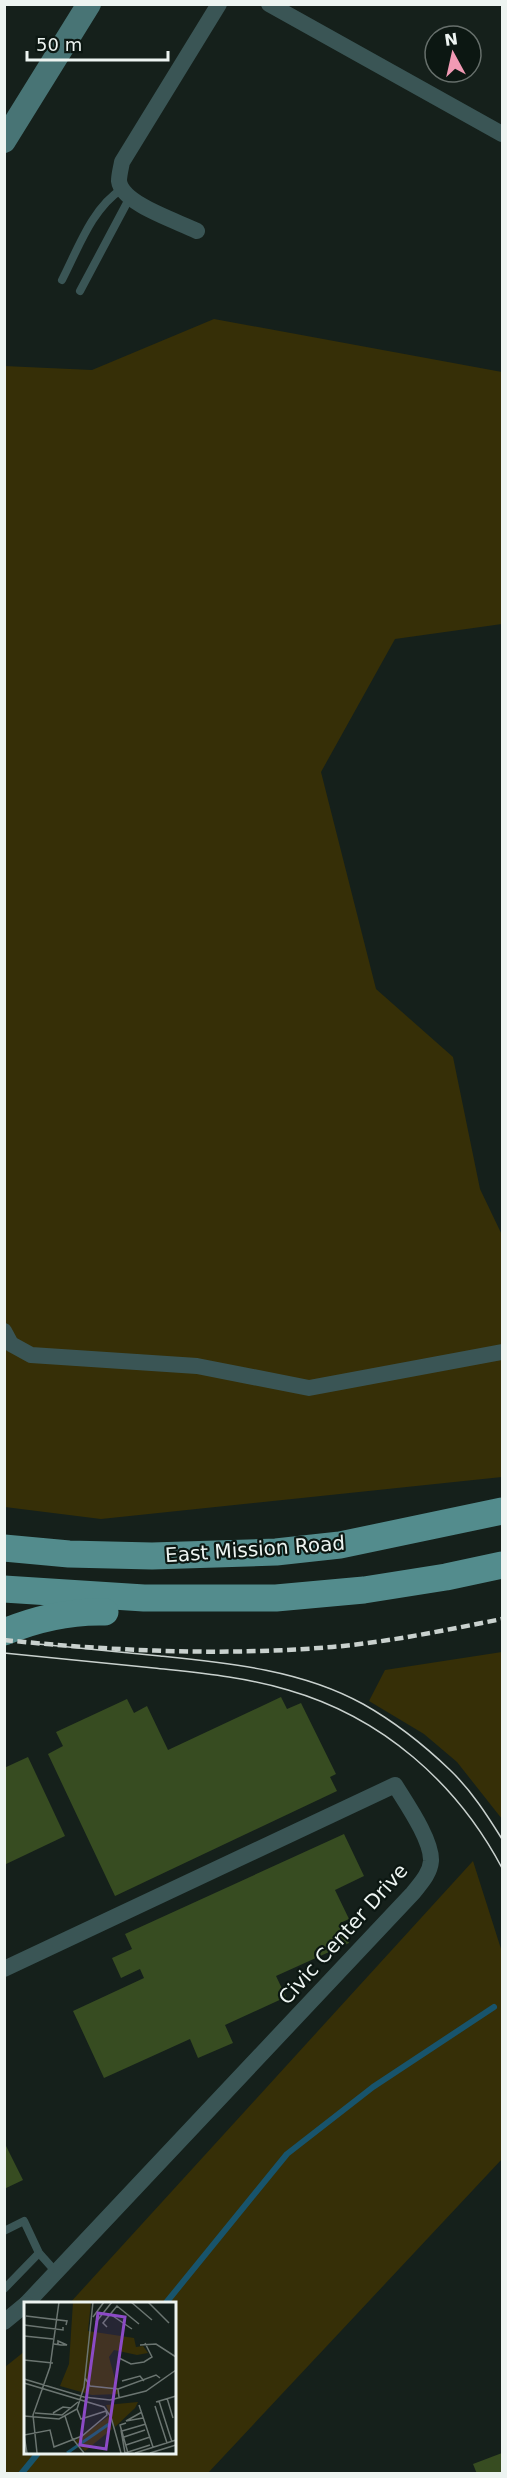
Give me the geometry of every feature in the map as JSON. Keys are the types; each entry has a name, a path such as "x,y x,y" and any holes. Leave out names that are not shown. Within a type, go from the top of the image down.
{"main road":[{"name":"East Mission Road","path":"4,1548 69,1554 152,1556 276,1552 340,1545 502,1511"},
{"path":"4,1632 54,1615 87,1611 142,1613 364,1590 446,1577 502,1565"},
{"path":"4,1589 144,1598 276,1598"}],"street":[{"path":"4,141 89,4"},
{"path":"197,231 126,194 119,180 122,162 219,4"},
{"path":"268,4 502,134"},
{"path":"4,1331 11,1344 31,1355 197,1366 309,1388 502,1352"},
{"name":"Civic Center Drive","path":"4,1969 395,1785 428,1846 431,1861 426,1877 413,1893 28,2302"},
{"name":"Civic Center Drive","path":"4,2322 24,2306"}],"lane":[{"path":"62,280 100,208 112,196 126,194"},
{"path":"80,291 126,194"},
{"path":"4,2231 24,2221 39,2253 56,2272"},
{"path":"4,2289 39,2253"}],"shaded area":[{"path":"214,319 502,372 502,624 395,639 321,772 376,989 453,1057 480,1189 502,1235 502,1477 101,1519 5,1507 4,366 92,370"},
{"path":"502,1652 502,1819 457,1762 424,1734 369,1701 385,1670"},
{"path":"473,1861 502,1952 502,2159 208,2473 5,2473 5,2367 24,2352 24,2454 176,2454 176,2302 71,2302"}],"building":[{"path":"281,1697 287,1709 301,1703 336,1774 330,1777 337,1791 115,1896 48,1754 63,1746 56,1732 127,1699 134,1713 147,1706 168,1750"},
{"path":"28,1757 65,1836 4,1865 4,1768"},
{"path":"344,1834 364,1876 335,1890 349,1919 340,1923 349,1943 276,1976 286,1997 225,2025 233,2043 198,2058 190,2039 104,2078 73,2011 144,1978 140,1969 121,1978 112,1958 132,1949 125,1934"},
{"path":"4,2142 23,2180 4,2189"},
{"path":"502,2453 502,2474 477,2474 473,2464"}],"waterway":[{"path":"167,2302 287,2154 373,2087 494,2007"},
{"path":"21,2474 37,2454"}],"tram line":[{"path":"38,1644 238,1665 290,1676 340,1692 386,1718 409,1734 440,1761 472,1794 502,1839"},
{"path":"4,1653 222,1676 288,1690 322,1702 355,1717 413,1757 463,1808 484,1837 502,1868"}],"railway":[{"path":"4,1640 168,1651 291,1650 375,1642 502,1619"}]}
